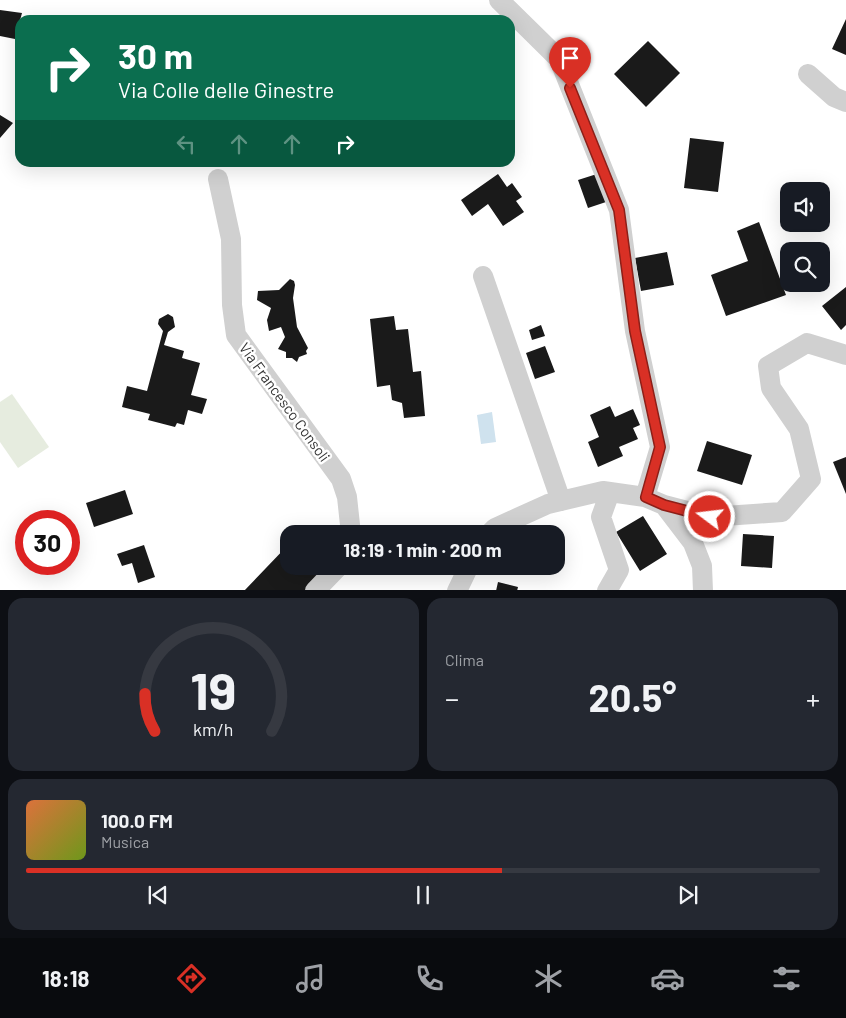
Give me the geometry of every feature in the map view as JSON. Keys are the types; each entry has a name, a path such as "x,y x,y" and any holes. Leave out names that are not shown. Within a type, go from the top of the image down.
{"street":[{"path":"499,0 514,15"},
{"path":"515,16 559,59 619,210 635,331 660,447 646,497"},
{"path":"808,74 834,97 846,102"},
{"name":"Via Francesco Consoli","path":"218,179 231,239 232,305 236,335 341,479 347,497 351,525"},
{"path":"483,276 561,501"},
{"path":"502,525 548,504 603,491 646,497 664,505 710,517 782,512 811,479 799,430 771,388 768,366 807,343 846,355"},
{"path":"608,590 619,570 601,516 610,492"},
{"path":"664,505 693,543 702,566 703,590"},
{"path":"315,590 330,575"},
{"path":"457,590 464,575"}],"shaded area":[{"path":"12,394 49,447 18,468 0,442 0,402"}],"water":[{"path":"492,412 496,442 481,444 477,415"}],"building":[{"path":"0,10 22,13 21,15 15,15 15,39 0,36"},
{"path":"846,19 846,55 832,49"},
{"path":"648,41 680,73 646,107 614,74"},
{"path":"0,115 13,123 0,138"},
{"path":"690,138 724,142 718,192 684,188"},
{"path":"600,173 609,201 588,208 578,180"},
{"path":"498,174 507,187 512,183 522,197 516,201 524,212 503,226 488,204 472,216 461,200"},
{"path":"759,222 780,279 780,292 785,292 786,295 726,316 711,275 748,261 737,231"},
{"path":"667,252 674,285 641,291 635,258"},
{"path":"290,279 294,281 295,285 293,298 297,327 308,348 307,354 299,357 297,362 292,358 286,358 286,352 278,349 285,337 281,327 269,331 267,320 271,308 257,300 258,291 279,290"},
{"path":"846,287 846,325 841,330 822,306"},
{"path":"168,314 173,317 175,327 168,332 164,345 184,351 182,358 200,363 191,395 207,399 202,414 188,410 184,425 177,423 175,427 148,420 150,414 122,407 127,386 147,391 163,331 158,324 159,319"},
{"path":"394,316 396,330 408,329 413,372 421,371 425,416 404,418 402,403 392,400 390,385 377,387 370,319"},
{"path":"541,325 545,336 532,340 529,330"},
{"path":"545,346 555,372 535,379 526,353"},
{"path":"610,406 615,417 633,409 640,425 633,428 638,439 619,447 623,456 598,467 588,442 599,437 590,415"},
{"path":"707,441 752,455 742,485 697,471"},
{"path":"846,457 846,494 833,462"},
{"path":"125,490 133,514 94,527 86,503"},
{"path":"643,516 667,554 640,571 616,532"},
{"path":"743,534 774,536 772,568 741,566"},
{"path":"144,545 155,577 138,583 132,563 122,566 117,554"},
{"path":"280,553 280,575 320,575 323,578 312,590 245,590"},
{"path":"498,582 518,587 517,590 496,590"}],"route":[{"path":"570,88 619,210 635,331 660,447 646,497 664,505 710,517"}]}
